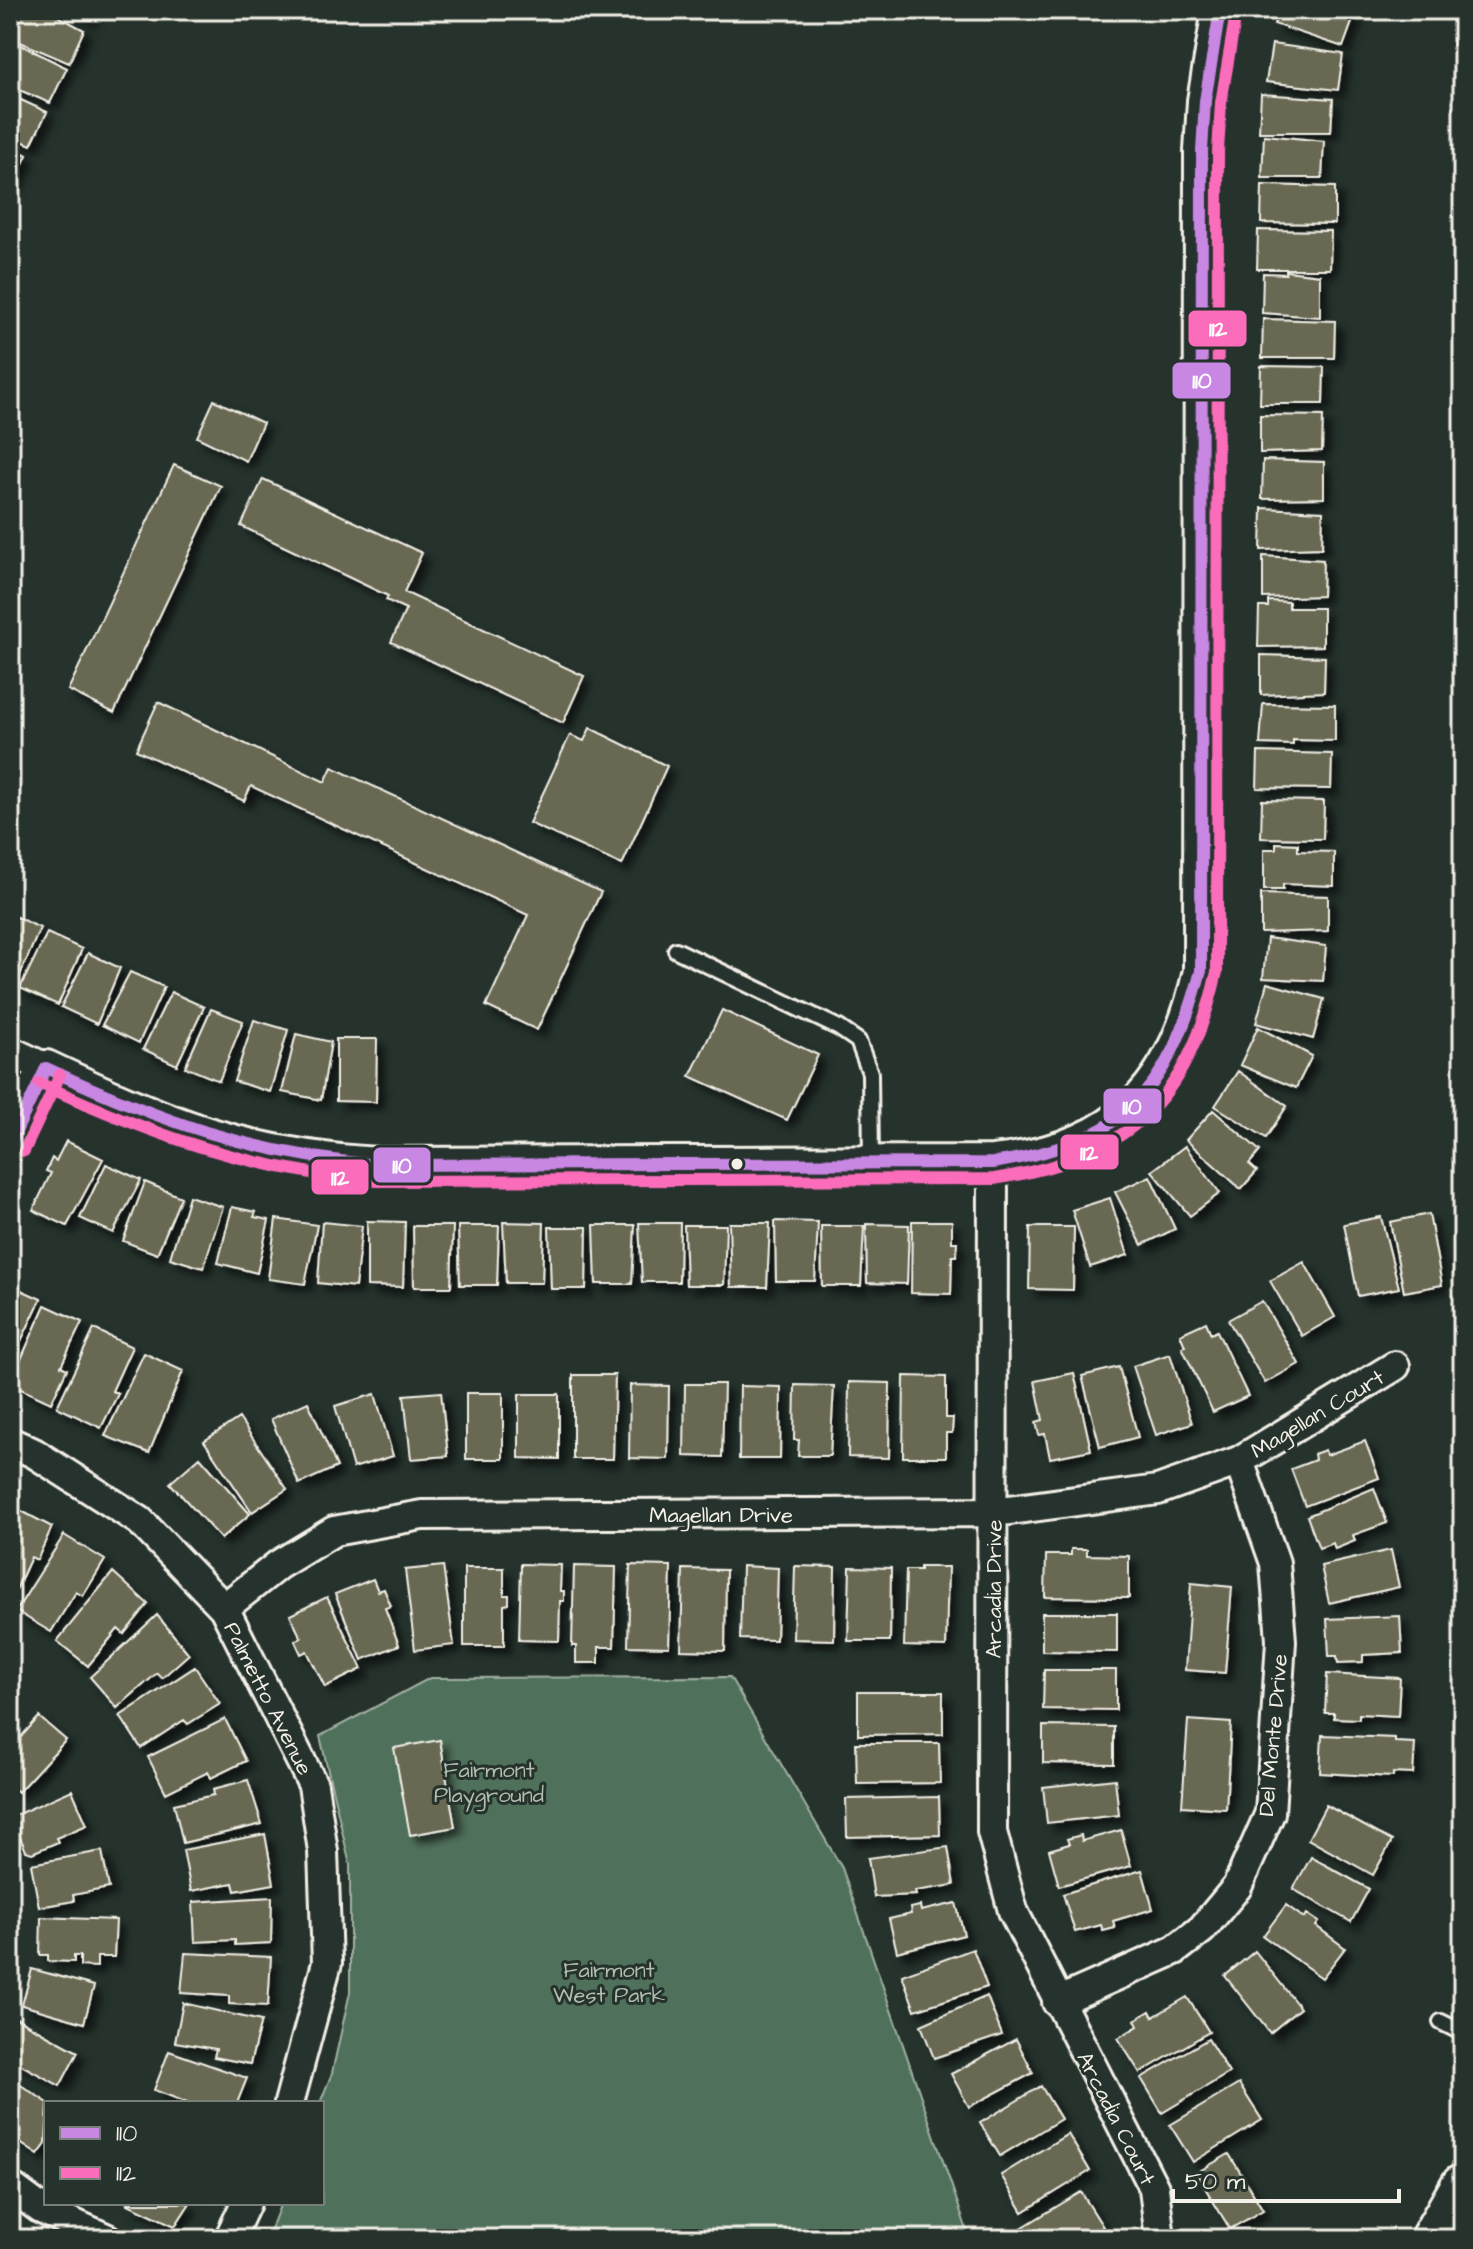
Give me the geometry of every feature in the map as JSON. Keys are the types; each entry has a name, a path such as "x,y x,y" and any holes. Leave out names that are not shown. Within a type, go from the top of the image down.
{"highway":[{"path":"1433,2239 1463,2187"}],"street":[{"path":"10,1051 210,1139 319,1161 377,1165 993,1163 1031,1159 1070,1146 1104,1129 1136,1106 1162,1075 1182,1041 1201,971 1202,151 1207,89 1220,10"},
{"path":"10,1144 46,1068"},
{"name":"Arcadia Drive","path":"993,1163 992,1832 1013,1911 1057,2002"},
{"name":"Magellan Court","path":"1239,1461 1395,1366"},
{"name":"Palmetto Avenue","path":"10,1442 34,1453 140,1521 224,1608 313,1785 323,1851 327,1963 290,2101"},
{"name":"Magellan Drive","path":"224,1608 278,1565 334,1531 422,1515 994,1512 1158,1490 1239,1461"},
{"name":"Del Monte Drive","path":"1057,2002 1175,1950 1202,1929 1237,1887 1270,1813 1281,1641 1275,1563 1239,1461"},
{"name":"Arcadia Court","path":"1057,2002 1154,2188 1160,2239"},
{"path":"10,2186 41,2209 108,2239"},
{"path":"229,2239 245,2205"}],"lane":[{"path":"676,950 839,1028 858,1041 870,1073 871,1163"},
{"path":"1441,2022 1463,2033"}],"green space":[{"name":"Fairmont West Park","path":"730,1677 842,1868 970,2239 267,2239 280,2205 324,2205 324,2101 321,2101 332,2073 350,1992 350,1865 320,1736 430,1678"}],"building":[{"path":"24,10 47,10 84,30 69,63 11,38"},
{"path":"69,10 94,10 89,19"},
{"path":"1280,10 1345,10 1355,14 1343,47 1274,24"},
{"path":"13,41 67,68 50,103 10,86"},
{"path":"1272,44 1343,54 1338,90 1266,82"},
{"path":"1261,94 1333,99 1331,132 1259,132"},
{"path":"10,95 47,112 31,145 10,136"},
{"path":"1264,135 1324,141 1322,178 1262,178"},
{"path":"10,146 27,155 13,185 10,184"},
{"path":"1262,185 1335,187 1335,224 1261,223"},
{"path":"1258,230 1331,231 1330,269 1257,269"},
{"path":"1286,271 1320,275 1320,317 1262,313 1263,273 1286,274"},
{"path":"1263,319 1335,321 1334,358 1262,358"},
{"path":"1261,366 1324,367 1323,404 1260,404"},
{"path":"214,400 263,423 246,461 197,437"},
{"path":"1260,415 1323,416 1322,451 1260,453"},
{"path":"1263,460 1324,462 1324,498 1262,499"},
{"path":"174,465 221,486 114,713 68,690"},
{"path":"263,479 422,553 404,592 584,676 563,723 391,642 406,609 386,600 388,596 241,526"},
{"path":"1262,508 1323,511 1322,548 1261,550"},
{"path":"1263,556 1323,560 1322,596 1263,598"},
{"path":"1268,601 1289,602 1289,608 1323,608 1323,646 1258,647 1259,607 1268,607"},
{"path":"1261,655 1325,657 1324,692 1261,695"},
{"path":"158,702 325,782 332,767 601,892 537,1030 486,1006 528,915 251,786 244,801 136,750"},
{"path":"1263,704 1335,705 1335,741 1293,740 1293,745 1260,744"},
{"path":"590,728 667,766 622,865 529,823 570,735 584,741"},
{"path":"1258,752 1332,754 1331,789 1257,788"},
{"path":"1262,800 1324,801 1323,839 1261,838"},
{"path":"1276,843 1298,844 1298,851 1334,852 1334,886 1283,884 1283,890 1264,890 1264,849 1276,849"},
{"path":"1261,894 1328,896 1328,931 1261,933"},
{"path":"10,914 40,928 16,985 10,982"},
{"path":"47,933 82,949 58,1005 20,988"},
{"path":"1267,938 1326,946 1323,981 1263,978"},
{"path":"88,953 120,968 97,1024 61,1007"},
{"path":"130,972 164,987 139,1043 102,1025"},
{"path":"1267,983 1324,999 1313,1039 1256,1023"},
{"path":"171,992 204,1007 177,1065 143,1049"},
{"path":"211,1009 243,1021 219,1081 185,1067"},
{"path":"722,1010 818,1055 787,1120 690,1076"},
{"path":"254,1020 288,1030 270,1092 234,1081"},
{"path":"1258,1027 1312,1056 1296,1088 1240,1065"},
{"path":"296,1034 331,1042 321,1100 282,1092"},
{"path":"336,1039 377,1039 376,1102 336,1101"},
{"path":"1238,1071 1287,1106 1266,1138 1215,1106"},
{"path":"1213,1110 1260,1151 1249,1164 1257,1171 1241,1189 1186,1140"},
{"path":"66,1141 103,1159 67,1226 33,1210 51,1173 46,1171 52,1158 56,1161"},
{"path":"1185,1146 1220,1193 1190,1216 1152,1171"},
{"path":"106,1164 141,1180 113,1233 80,1218"},
{"path":"1150,1176 1175,1229 1142,1245 1115,1192"},
{"path":"145,1182 181,1197 157,1254 123,1241"},
{"path":"189,1196 223,1207 203,1268 170,1258"},
{"path":"1110,1198 1128,1255 1090,1267 1072,1210"},
{"path":"232,1207 256,1212 254,1217 269,1220 257,1273 218,1263"},
{"path":"1429,1214 1442,1285 1404,1292 1390,1222"},
{"path":"1381,1217 1399,1288 1358,1296 1344,1224"},
{"path":"276,1219 317,1225 305,1284 268,1279"},
{"path":"367,1221 405,1222 403,1287 367,1286"},
{"path":"775,1221 818,1222 815,1281 776,1281"},
{"path":"912,1221 952,1221 952,1242 957,1242 956,1256 952,1256 951,1294 911,1293"},
{"path":"322,1222 362,1226 355,1287 318,1283"},
{"path":"503,1222 544,1223 542,1283 506,1283"},
{"path":"639,1223 680,1223 679,1282 642,1282"},
{"path":"729,1223 770,1223 767,1287 731,1287"},
{"path":"866,1224 909,1225 907,1284 867,1283"},
{"path":"594,1225 635,1225 632,1284 596,1284"},
{"path":"684,1225 726,1225 724,1285 686,1285"},
{"path":"413,1226 453,1226 451,1287 414,1287"},
{"path":"458,1226 499,1226 497,1285 460,1285"},
{"path":"821,1226 864,1226 861,1286 822,1286"},
{"path":"549,1227 587,1227 586,1289 551,1289"},
{"path":"1030,1227 1074,1227 1073,1290 1029,1289"},
{"path":"1304,1262 1335,1317 1302,1336 1270,1281"},
{"path":"10,1285 41,1299 10,1364"},
{"path":"1262,1301 1299,1364 1265,1383 1228,1320"},
{"path":"45,1305 82,1322 61,1366 67,1369 51,1403 10,1384"},
{"path":"1206,1322 1211,1334 1217,1331 1248,1396 1213,1412 1182,1347 1185,1346 1180,1334"},
{"path":"94,1329 132,1347 112,1391 118,1394 101,1428 57,1407"},
{"path":"144,1353 183,1371 149,1453 105,1436"},
{"path":"1170,1354 1192,1423 1156,1435 1133,1366"},
{"path":"1119,1367 1138,1437 1100,1447 1082,1376"},
{"path":"1074,1373 1091,1450 1050,1458 1045,1434 1039,1435 1036,1422 1043,1420 1035,1381"},
{"path":"573,1375 615,1375 613,1459 573,1459"},
{"path":"904,1376 946,1377 946,1418 953,1418 952,1433 946,1433 946,1457 903,1457"},
{"path":"849,1382 890,1383 889,1458 848,1457"},
{"path":"685,1384 724,1384 722,1457 684,1456"},
{"path":"630,1385 669,1386 668,1459 629,1458"},
{"path":"795,1385 834,1386 830,1456 798,1456 799,1440 794,1440"},
{"path":"740,1386 781,1387 780,1459 739,1459"},
{"path":"441,1392 448,1456 411,1459 404,1395"},
{"path":"466,1393 503,1393 503,1459 466,1459"},
{"path":"375,1394 393,1456 353,1468 335,1406"},
{"path":"519,1394 559,1394 559,1459 519,1458"},
{"path":"308,1402 337,1467 299,1484 271,1419"},
{"path":"239,1418 287,1489 252,1512 204,1441"},
{"path":"1365,1441 1379,1478 1305,1506 1291,1469 1315,1460 1314,1454 1325,1450 1327,1455"},
{"path":"200,1457 250,1514 221,1539 170,1483"},
{"path":"1374,1488 1387,1523 1353,1535 1355,1541 1335,1549 1333,1543 1319,1548 1307,1516"},
{"path":"10,1505 52,1527 37,1560 31,1557 11,1601"},
{"path":"64,1535 105,1560 83,1596 76,1592 51,1632 16,1611"},
{"path":"1071,1549 1087,1549 1087,1555 1129,1556 1129,1598 1045,1597 1046,1555 1071,1555"},
{"path":"1391,1550 1399,1587 1329,1603 1321,1566"},
{"path":"521,1564 561,1565 560,1591 564,1591 564,1601 560,1601 559,1641 519,1640"},
{"path":"630,1565 671,1566 669,1647 628,1646"},
{"path":"443,1566 454,1645 415,1650 405,1570"},
{"path":"574,1566 616,1567 614,1647 599,1647 599,1663 576,1663 576,1646 572,1646"},
{"path":"742,1566 778,1568 776,1640 740,1639"},
{"path":"795,1566 835,1567 834,1640 793,1639"},
{"path":"850,1567 891,1568 890,1641 848,1641"},
{"path":"920,1567 948,1567 946,1647 904,1646 906,1570 920,1570"},
{"path":"464,1568 504,1568 504,1595 509,1595 509,1604 504,1605 504,1646 464,1646"},
{"path":"683,1569 726,1570 725,1651 681,1650"},
{"path":"113,1572 148,1604 124,1634 118,1629 88,1666 57,1641"},
{"path":"373,1579 378,1591 384,1589 391,1606 385,1608 399,1645 362,1660 335,1594"},
{"path":"1191,1583 1232,1587 1225,1673 1185,1670"},
{"path":"327,1597 362,1669 325,1687 307,1651 301,1654 295,1641 301,1638 290,1615"},
{"path":"1042,1613 1117,1613 1117,1652 1042,1651"},
{"path":"157,1615 189,1654 162,1678 157,1673 117,1708 90,1677"},
{"path":"1400,1616 1402,1653 1363,1655 1363,1662 1338,1663 1337,1656 1329,1656 1327,1619"},
{"path":"195,1667 220,1704 188,1724 184,1720 141,1748 120,1716"},
{"path":"1044,1670 1116,1670 1116,1710 1043,1709"},
{"path":"1327,1674 1400,1678 1398,1716 1359,1714 1359,1719 1334,1718 1334,1713 1325,1713"},
{"path":"858,1692 943,1692 943,1734 858,1735"},
{"path":"39,1717 66,1740 18,1792 10,1785 10,1749"},
{"path":"225,1719 246,1761 211,1778 208,1772 166,1793 148,1757"},
{"path":"1188,1720 1231,1723 1226,1809 1182,1806"},
{"path":"1043,1726 1114,1727 1114,1764 1043,1763"},
{"path":"1322,1735 1395,1738 1395,1742 1415,1743 1413,1774 1393,1773 1393,1777 1320,1773"},
{"path":"440,1740 455,1827 410,1835 394,1748"},
{"path":"856,1743 939,1743 940,1783 857,1784"},
{"path":"1115,1779 1119,1815 1047,1823 1043,1787"},
{"path":"248,1780 262,1824 183,1843 174,1804 214,1795 213,1789"},
{"path":"72,1790 87,1825 56,1838 58,1842 32,1853 26,1851 11,1817"},
{"path":"939,1797 940,1835 847,1837 846,1799"},
{"path":"1326,1805 1392,1841 1373,1875 1308,1839"},
{"path":"1121,1830 1131,1866 1059,1886 1049,1850 1069,1844 1067,1839 1081,1835 1082,1841"},
{"path":"265,1834 274,1884 235,1891 233,1883 191,1891 183,1850"},
{"path":"948,1847 954,1885 915,1891 916,1895 874,1897 868,1858"},
{"path":"102,1851 109,1888 73,1895 74,1901 39,1907 31,1864"},
{"path":"1311,1857 1369,1889 1351,1922 1293,1889"},
{"path":"1142,1870 1153,1909 1113,1921 1115,1928 1103,1931 1101,1925 1075,1932 1063,1894"},
{"path":"272,1897 271,1943 235,1945 235,1940 195,1942 193,1902"},
{"path":"956,1903 964,1935 897,1952 889,1919 911,1914 910,1908 920,1906 921,1911"},
{"path":"1286,1905 1304,1918 1307,1914 1319,1922 1316,1926 1345,1948 1322,1978 1263,1936"},
{"path":"41,1917 116,1920 114,1957 97,1957 97,1967 80,1966 80,1956 74,1956 74,1962 48,1961 48,1955 40,1955"},
{"path":"973,1949 987,1987 915,2010 902,1975"},
{"path":"1255,1951 1300,2008 1270,2033 1225,1976"},
{"path":"185,1953 271,1957 268,2006 229,2004 229,1996 181,1993"},
{"path":"32,1969 94,1986 84,2023 22,2005"},
{"path":"987,1996 1002,2035 934,2058 921,2025"},
{"path":"1187,1997 1209,2032 1140,2073 1118,2038 1138,2026 1135,2020 1150,2011 1153,2017"},
{"path":"183,2003 261,2021 250,2064 214,2057 216,2049 175,2042"},
{"path":"16,2018 78,2052 60,2086 10,2059 10,2028"},
{"path":"1016,2039 1033,2073 969,2107 951,2074"},
{"path":"1208,2039 1229,2073 1162,2113 1141,2078"},
{"path":"169,2051 247,2078 238,2101 183,2101 154,2090"},
{"path":"10,2078 45,2101 44,2147 38,2155 10,2136"},
{"path":"1239,2084 1262,2120 1193,2162 1170,2125"},
{"path":"1041,2086 1061,2119 1000,2156 980,2123"},
{"path":"1068,2134 1090,2171 1023,2212 1001,2175"},
{"path":"1229,2154 1263,2210 1230,2229 1196,2173"},
{"path":"1081,2192 1103,2227 1083,2239 1017,2239 1013,2233"},
{"path":"130,2205 189,2205 175,2226"}],"transit line":[{"name":"110","path":"46,1068 128,1104 207,1132 288,1153 377,1165 993,1163 1038,1154 1075,1142 1107,1126 1133,1106 1154,1081 1172,1051 1188,1014 1201,971 1202,151 1205,101 1220,10"},
{"name":"112","path":"39,1083 122,1119 204,1148 287,1169 377,1181 994,1179 1080,1156 1115,1139 1144,1117 1168,1090 1188,1057 1204,1018 1217,972 1218,151 1221,103 1236,13"},
{"name":"110","path":"10,1144 46,1068"},
{"name":"112","path":"24,1151 60,1075"}],"park label":[{"name":"Fairmont Playground","path":"489,1782"}]}
